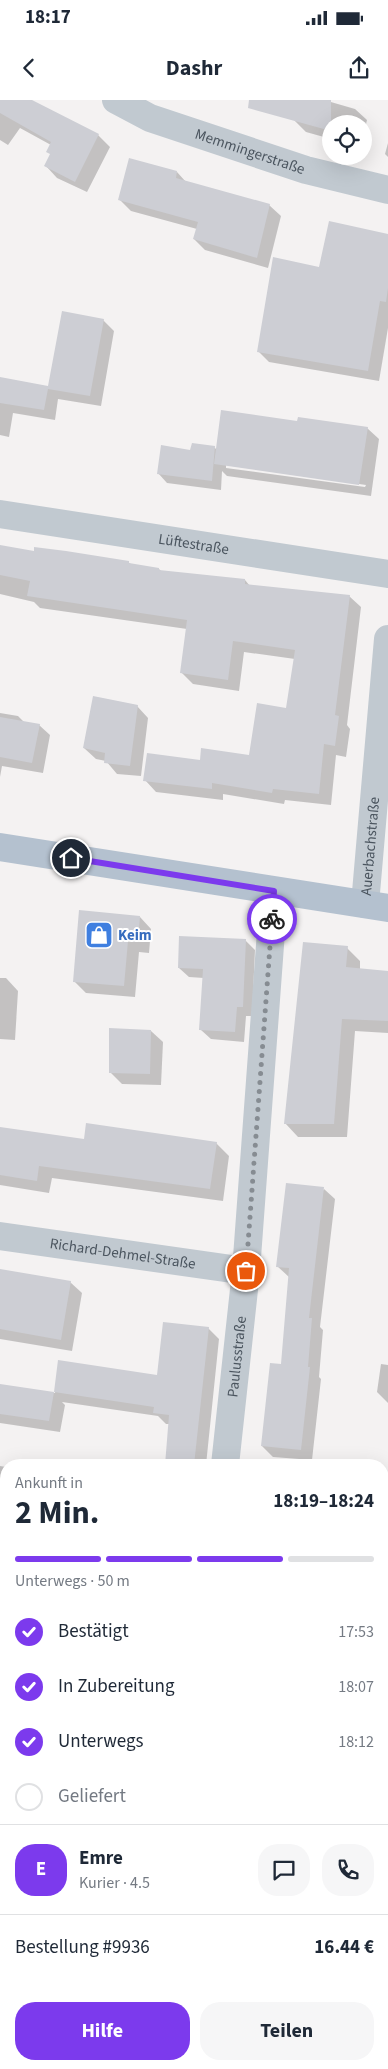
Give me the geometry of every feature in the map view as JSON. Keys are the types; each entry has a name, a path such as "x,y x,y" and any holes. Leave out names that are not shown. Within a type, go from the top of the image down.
{"main road":[{"path":"0,847 376,906"}],"street":[{"name":"Memmingerstraße","path":"116,100 150,118 306,170 388,190"},
{"name":"Lüftestraße","path":"0,514 388,574"},
{"name":"Auerbachstraße","path":"376,906 388,639"},
{"name":"Paulusstraße","path":"226,1459 246,1271 274,891"},
{"name":"Richard-Dehmel-Straße","path":"0,1236 246,1271"}],"building":[{"path":"0,100 32,100 99,134 75,182 44,166 50,154 46,152 51,142 0,113"},
{"path":"249,100 331,100 331,115 322,115 322,129 248,108"},
{"path":"129,158 177,171 176,178 270,204 257,258 193,239 198,222 118,200"},
{"path":"329,221 388,234 388,288 386,302 380,301 368,371 257,352 273,257 319,267"},
{"path":"62,311 104,319 90,396 48,389 44,410 0,403 0,377 48,386"},
{"path":"221,410 297,421 298,417 368,427 359,485 214,464"},
{"path":"192,443 215,446 212,481 157,474 161,445 190,450"},
{"path":"0,545 34,551 34,547 66,551 129,561 129,563 159,568 159,570 245,579 245,584 350,595 335,715 339,716 335,746 324,744 319,794 273,789 272,793 212,783 212,789 143,781 147,753 200,760 201,748 249,755 257,703 286,708 295,650 233,641 228,680 180,673 187,620 27,596 30,581 0,575"},
{"path":"93,696 138,705 130,766 104,763 105,753 83,748"},
{"path":"0,717 40,724 32,763 0,757"},
{"path":"79,910 140,916 138,942 128,941 124,986 73,982"},
{"path":"179,936 246,939 243,1007 237,1007 235,1032 199,1030 203,969 178,968"},
{"path":"303,942 348,946 346,967 388,971 388,1021 342,1019 334,1124 284,1124"},
{"path":"109,1028 151,1030 150,1074 109,1073"},
{"path":"86,1123 217,1142 210,1189 39,1166 37,1181 0,1175 0,1127 84,1139"},
{"path":"286,1183 324,1187 309,1318 312,1318 308,1367 310,1367 301,1450 261,1446 270,1363 281,1364 289,1268 276,1267"},
{"path":"0,1269 71,1281 61,1340 0,1329"},
{"path":"163,1322 209,1327 195,1459 165,1459 169,1415 153,1413 154,1407 54,1392 58,1360 157,1375"},
{"path":"0,1384 54,1392 49,1421 0,1414"}],"way so far":[{"path":"246,1271 272,919"}],"place":[{"name":"Keim","path":"99,935"}],"route":[{"path":"71,858 274,891 272,919"}]}
